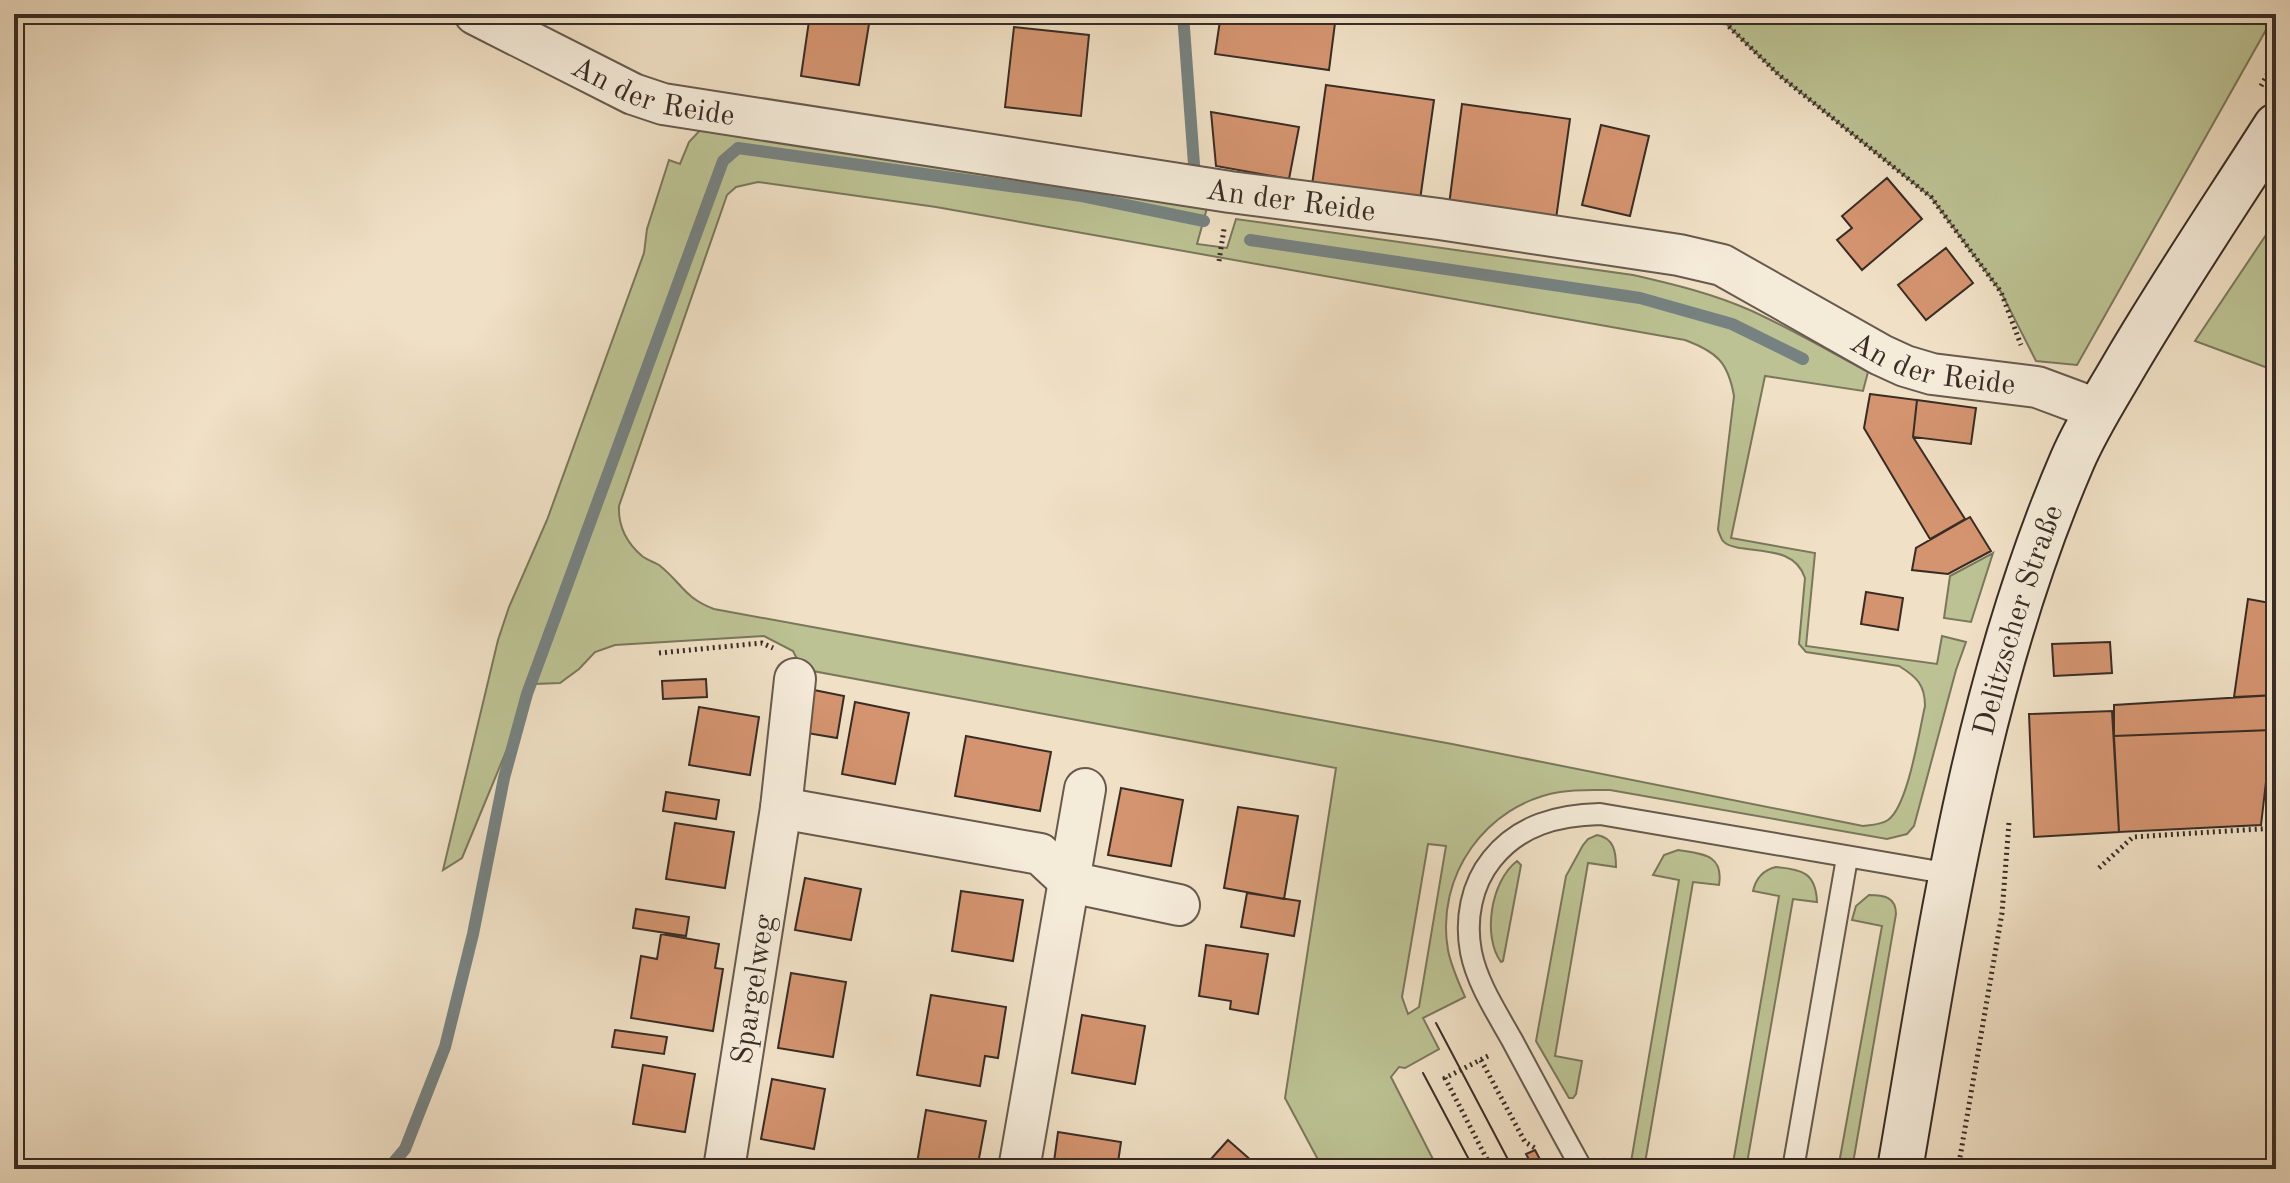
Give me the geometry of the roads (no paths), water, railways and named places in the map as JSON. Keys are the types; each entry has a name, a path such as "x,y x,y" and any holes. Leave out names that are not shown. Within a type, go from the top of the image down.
{"main road":[{"name":"Delitzscher Straße","path":"1900,1169 1951,874 1977,754 2007,639 2032,567 2073,460 2099,410 2140,338 2276,126"}],"street":[{"name":"An der Reide","path":"475,14 633,94 663,104 1230,192 1439,219 1722,265 1867,348 1905,366 1932,374 2037,387 2099,410"},
{"name":"Spargelweg","path":"724,1169 781,808 795,679"},
{"path":"1019,1169 1085,789"},
{"path":"781,808 1040,854 1070,882 1179,905"}],"lane":[{"path":"1582,1169 1487,994 1471,955 1469,918 1474,892 1485,867 1501,847 1541,822 1562,816 1600,814 1951,874"},
{"path":"1793,1169 1847,858"}],"waterway":[{"path":"1183,14 1195,178"},
{"path":"388,1169 405,1149 445,1047 473,934 504,778 527,694 723,161 738,148 1082,196 1204,221"},
{"path":"1250,240 1640,298 1732,324 1803,359"}],"tram line":[{"path":"1436,1023 1513,1169"},
{"path":"1423,1073 1474,1169"}]}
